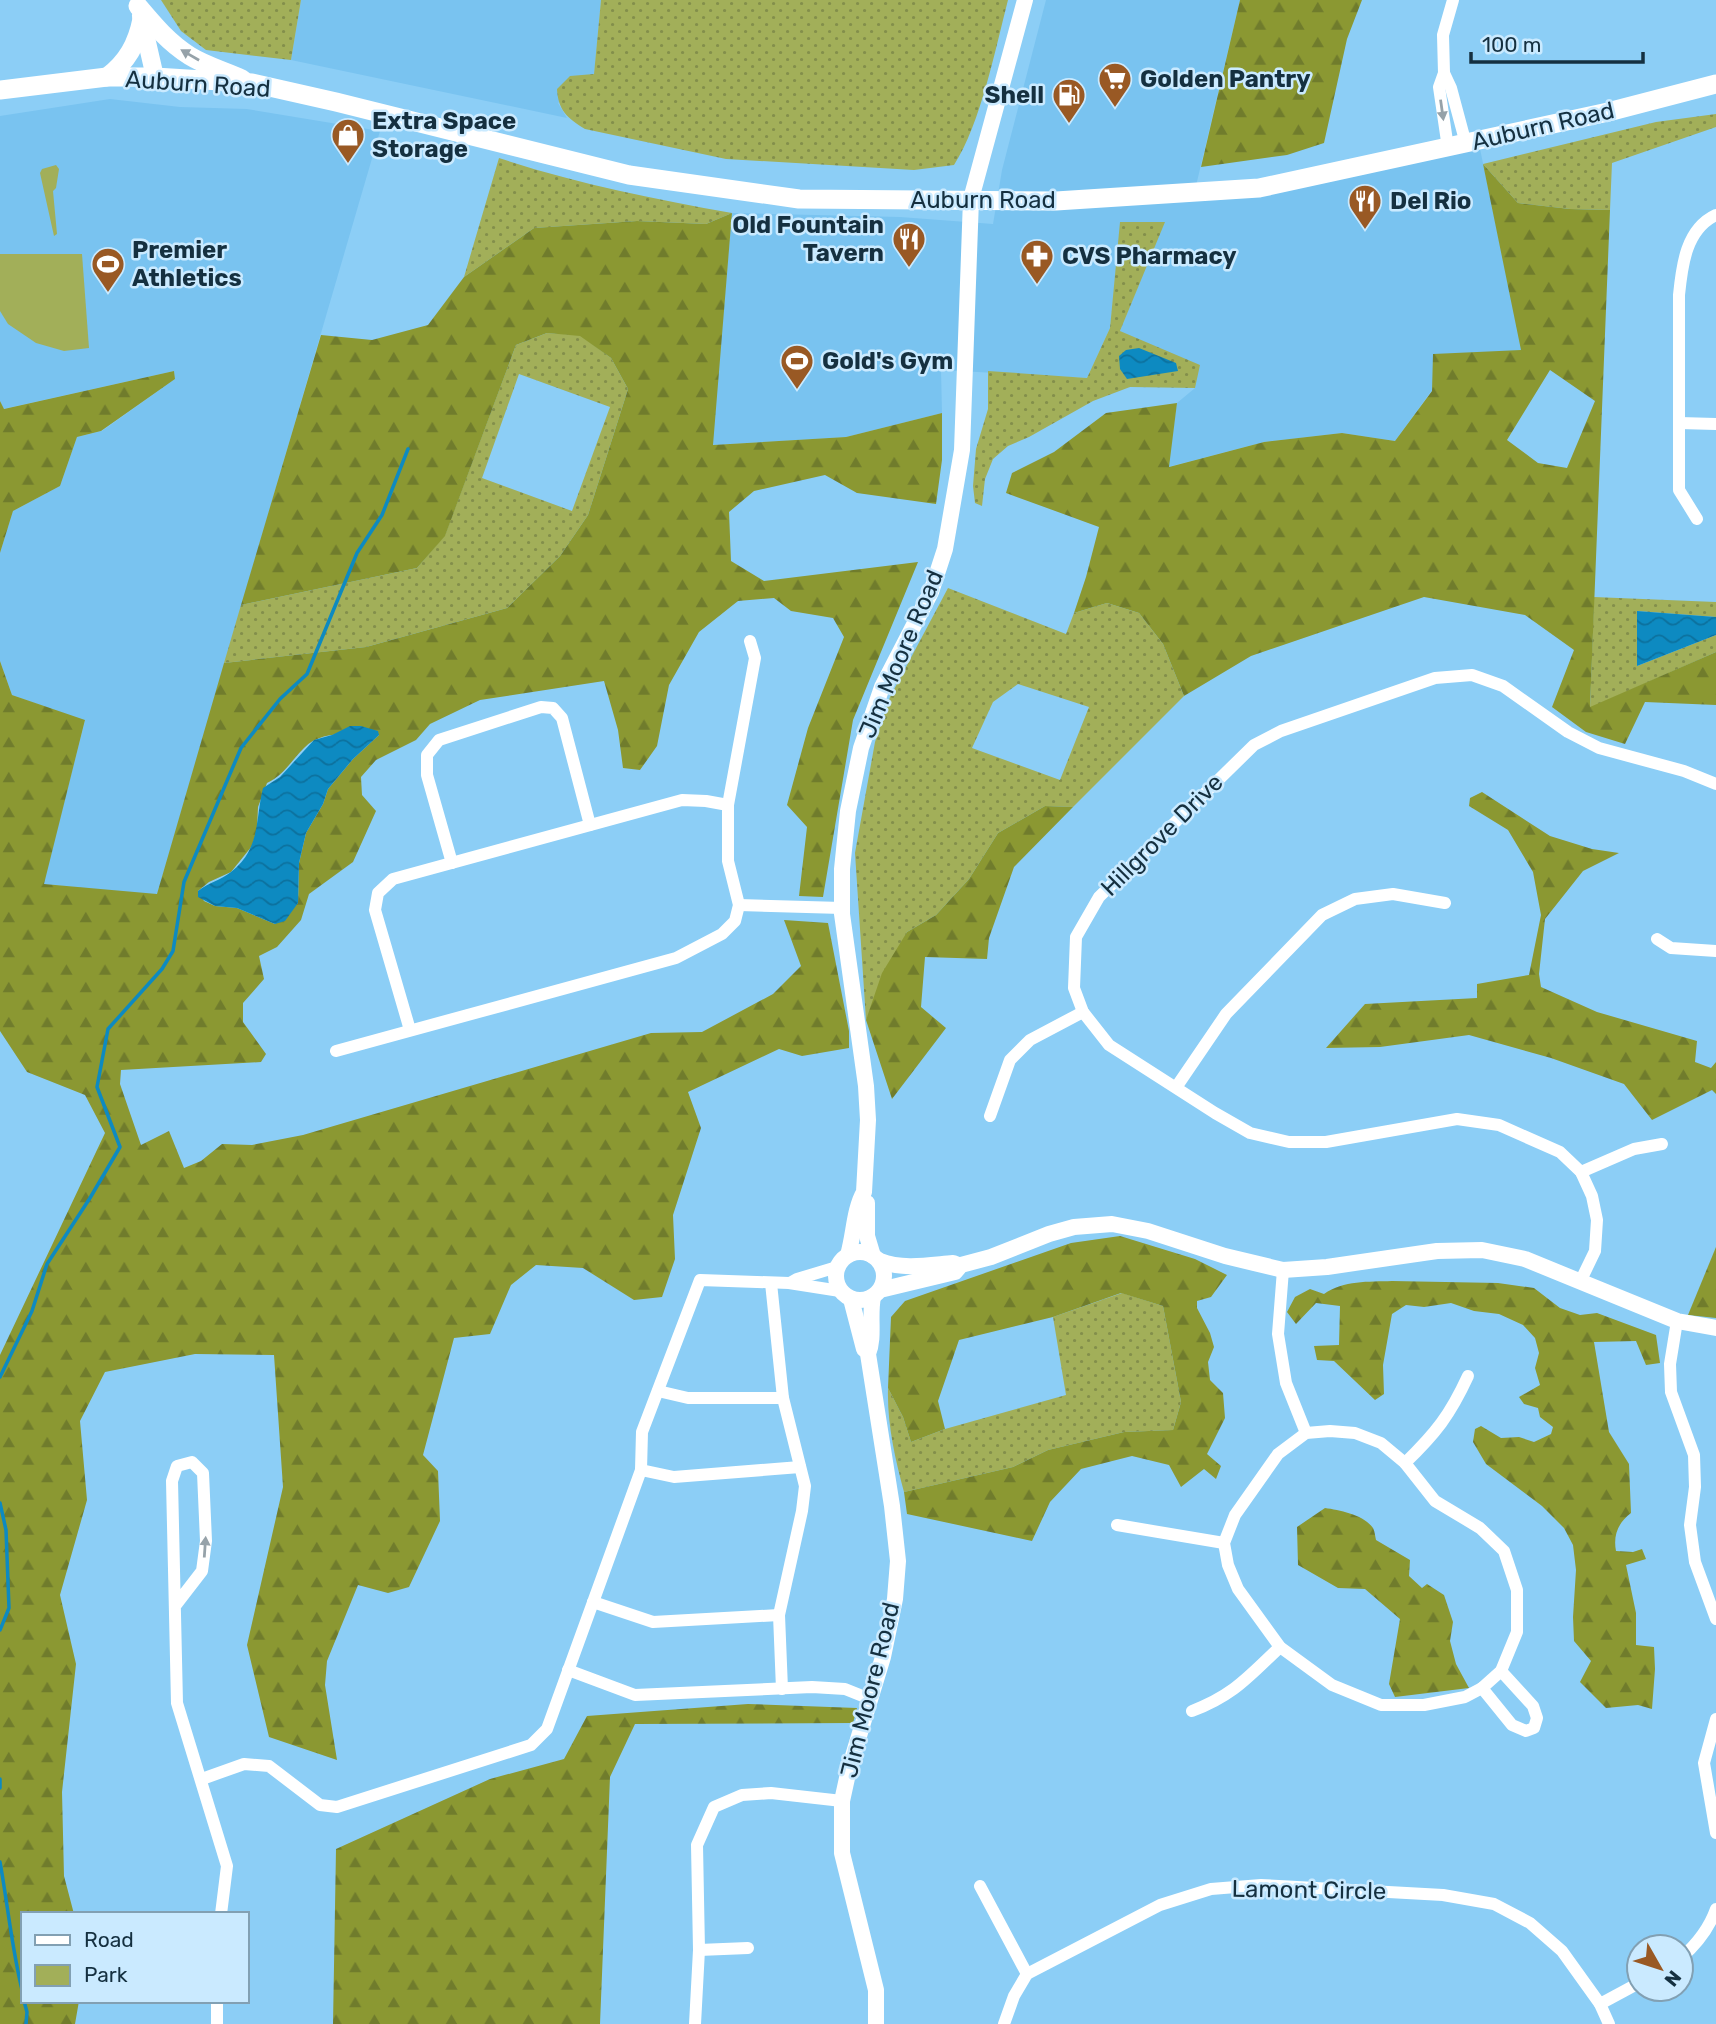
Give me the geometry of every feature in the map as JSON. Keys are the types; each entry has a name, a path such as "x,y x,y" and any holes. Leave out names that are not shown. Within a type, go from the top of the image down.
{"main road":[{"path":"107,77 126,59 138,41 139,8"},
{"path":"139,8 155,78"},
{"path":"139,8 158,29 193,58 252,83"},
{"name":"Auburn Road","path":"0,90 107,77 252,83 348,104 629,176 799,199 1056,201 1259,188 1608,112 1716,84"}],"street":[{"name":"Jim Moore Road","path":"876,1258 867,1236 867,1200 864,1192 867,1145 866,1086 846,955 842,908 842,869 848,811 861,748 882,687 931,592 945,549 962,450 971,199 1025,0"},
{"path":"1453,0 1443,35 1444,73 1439,87 1457,146"},
{"path":"1444,73 1451,88 1457,146"},
{"path":"1697,519 1679,490 1679,295 1682,266 1693,234 1706,220 1716,215"},
{"path":"1679,423 1716,424"},
{"path":"336,1051 676,958 722,934 735,921 739,905 728,861 729,805 755,658 750,641"},
{"name":"Hillgrove Drive","path":"1581,1280 1595,1251 1597,1220 1592,1196 1581,1172 1560,1152 1499,1125 1457,1119 1326,1142 1289,1142 1250,1133 1109,1045 1083,1012 1074,988 1076,937 1099,897 1254,745 1281,731 1435,678 1472,675 1503,685 1568,732 1599,748 1684,771 1716,784"},
{"path":"452,863 428,775 427,755 439,740 541,707 553,708 562,718 590,825"},
{"path":"410,1030 375,910 378,893 393,879 682,800 729,805"},
{"path":"1177,1086 1226,1014 1322,915 1355,898 1393,894 1445,903"},
{"path":"739,905 842,908"},
{"path":"1657,939 1671,948 1716,951"},
{"path":"990,1116 1010,1060 1030,1040 1083,1012"},
{"path":"1581,1172 1634,1149 1662,1144"},
{"name":"Jim Moore Road","path":"843,1261 854,1234 859,1200 864,1192"},
{"path":"789,1283 860,1252 891,1266 953,1263 961,1265 1074,1227 1112,1224 1148,1231 1225,1256 1283,1270 1326,1267 1437,1251 1482,1250 1525,1259 1677,1321 1716,1328"},
{"path":"876,1258 884,1276 876,1294"},
{"path":"843,1261 836,1276 845,1295"},
{"path":"202,1779 244,1764 269,1766 320,1805 337,1807 531,1745 547,1729 641,1470 642,1432 700,1280 789,1283 865,1300 876,1294 955,1272 961,1265"},
{"path":"1283,1270 1278,1334 1286,1383 1306,1433"},
{"path":"771,1283 783,1398 805,1486 779,1615 782,1689"},
{"name":"Jim Moore Road","path":"876,1294 870,1320 871,1346 868,1354 898,1560 895,1599 887,1640 842,1801 842,1853 876,1990 876,2024"},
{"name":"Jim Moore Road","path":"845,1295 858,1320 862,1347 868,1354"},
{"path":"1677,1321 1670,1364 1671,1392 1695,1455 1695,1487 1690,1525 1695,1562 1716,1619"},
{"path":"1405,1463 1435,1434 1457,1401 1468,1376"},
{"path":"658,1391 688,1398 783,1398"},
{"path":"1306,1433 1355,1433 1381,1443 1405,1463 1435,1501 1480,1528 1504,1551 1517,1590 1517,1632 1501,1671 1482,1688 1465,1697 1424,1705 1381,1705 1332,1685 1280,1647 1238,1589 1228,1565 1224,1542 1235,1515 1278,1454 1306,1433"},
{"path":"175,1606 202,1571 206,1541 203,1473 192,1462 177,1466 172,1481 177,1703 227,1866 221,1912"},
{"path":"641,1470 674,1477 800,1467"},
{"path":"1117,1525 1224,1542"},
{"path":"593,1602 653,1622 779,1615"},
{"path":"1192,1711 1237,1688 1280,1647"},
{"path":"568,1670 635,1695 845,1689 870,1699"},
{"path":"1482,1688 1512,1724 1526,1731 1534,1728 1537,1718 1533,1706 1501,1671"},
{"path":"1716,1719 1704,1763 1716,1833"},
{"path":"695,2024 699,1950 697,1845 714,1808 742,1795 762,1794 842,1801"},
{"name":"Lamont Circle","path":"1027,1974 1160,1905 1211,1889 1261,1885 1443,1895 1494,1904 1530,1923 1562,1951 1600,2004 1609,2024"},
{"path":"980,1886 1027,1974 1014,1996 1004,2024"},
{"path":"1695,1946 1711,1924 1716,1909"},
{"path":"699,1950 748,1948"},
{"path":"1600,2004 1625,1991"},
{"path":"217,2003 217,2024"}],"shaded area":[{"path":"301,0 601,0 594,75 558,103 567,118 291,60"},
{"path":"1046,0 1240,0 1195,190 1479,144 1522,351 1432,390 1395,441 1342,433 1264,442 1168,467 1177,403 1195,388 1120,331 1164,222 1121,222 1110,328 1087,378 941,370 942,413 846,437 712,445 732,213 900,217 993,224 1002,170"},
{"path":"110,99 180,107 247,109 380,131 157,895 43,884 85,721 12,695 0,661 0,553 13,511 60,486 77,437 102,431 175,379 174,371 3,409 0,401 0,116"}],"green space":[{"path":"161,0 301,0 291,60 206,50 181,31"},
{"path":"601,0 1008,0 980,108 964,148 954,165 914,170 726,159 585,129 565,113 559,103 557,89 570,76 594,74"},
{"path":"1240,0 1362,0 1347,39 1324,143 1287,155 1201,167"},
{"path":"1716,114 1716,127 1612,163 1610,210 1518,203 1483,164 1656,122"},
{"path":"499,158 614,190 732,213 706,224 637,221 534,228 464,277"},
{"path":"1483,164 1518,203 1610,210 1590,707 1716,652 1716,705 1645,702 1625,744 1586,732 1552,707 1574,650 1525,615 1424,597 1251,656 1184,696 1163,644 1139,613 1107,603 1074,613 1099,527 1006,493 1012,473 1054,452 1106,413 1177,403 1169,467 1264,442 1342,433 1395,441 1432,391 1433,354 1521,350","holes":["1550,370 1595,401 1567,468 1538,463 1507,440"]},
{"path":"56,165 59,169 56,188 53,191 57,234 54,236 40,173 42,169"},
{"path":"732,213 713,445 846,437 942,413 942,460 936,504 857,493 825,475 754,491 729,512 731,561 764,581 918,562 853,720 823,897 799,896 807,827 787,805 808,728 844,637 833,618 791,611 774,598 738,601 699,632 669,685 657,746 640,770 623,768 618,730 604,681 480,700 430,724 416,740 376,760 361,777 362,795 376,811 353,862 309,894 301,920 277,947 259,956 264,979 243,1003 243,1022 266,1054 261,1062 121,1070 120,1084 141,1145 169,1131 184,1168 201,1161 222,1144 252,1145 303,1135 651,1033 702,1032 773,994 801,966 784,920 828,923 849,1031 849,1048 802,1056 779,1049 688,1092 701,1128 673,1215 675,1259 662,1297 634,1300 583,1268 536,1265 511,1285 490,1334 454,1338 423,1455 438,1471 440,1521 409,1587 388,1593 358,1585 327,1661 325,1685 337,1760 269,1737 247,1645 283,1487 274,1355 195,1354 105,1372 80,1421 87,1500 60,1595 76,1664 62,1792 64,1876 73,1912 21,1912 21,2003 79,2003 75,2024 0,2024 0,1355 105,1133 85,1095 27,1072 0,1031 0,661 12,695 85,720 44,884 157,894 224,663 366,647 507,608 560,556 588,515 628,389 611,358 580,336 547,333 516,345 445,536 417,568 241,605 321,335 372,340 428,325 464,277 534,228 637,221 706,224","holes":["339,734 379,735 353,759 328,789 323,804 306,833 299,863 298,903 275,924 237,908 215,906 204,901 198,891 209,882 231,872 252,846 257,830 258,807 267,783 283,772 311,742 320,738"]},
{"path":"1120,222 1165,222 1120,331 1200,365 1195,388 1130,387 1093,401 1008,446 993,459 985,479 982,506 975,503 973,486 976,449 988,409 988,371 1087,378 1110,328"},
{"path":"0,254 82,254 89,348 64,351 36,343 8,324 0,311"},
{"path":"547,333 580,335 611,358 628,389 588,515 560,556 507,608 366,647 224,663 241,605 417,568 445,535 516,345","holes":["519,374 610,407 572,511 482,478"]},
{"path":"174,371 175,379 101,431 77,437 60,486 13,511 0,553 0,401 4,409"},
{"path":"948,588 1066,634 1074,613 1107,603 1139,613 1163,644 1184,696 1073,807 1045,806 998,833 969,879 936,915 907,932 866,1020 855,853 875,742 890,697","holes":["1018,684 1089,707 1060,780 972,748 993,702"]},
{"path":"1594,597 1716,602 1716,617 1637,611 1637,666 1716,635 1716,652 1590,708"},
{"path":"1482,792 1550,836 1592,849 1619,853 1583,871 1545,919 1539,974 1541,987 1597,1012 1697,1041 1695,1062 1711,1068 1716,1062 1716,1094 1712,1090 1652,1120 1624,1084 1551,1058 1469,1035 1380,1047 1326,1048 1365,1004 1477,998 1477,984 1529,975 1541,915 1533,872 1508,830 1469,806 1470,798"},
{"path":"1045,806 1073,807 1014,867 989,938 987,959 925,957 921,1007 946,1028 892,1099 866,1020 882,973 907,932 936,915 969,879 998,833"},
{"path":"1120,1236 1195,1259 1227,1275 1211,1297 1197,1301 1197,1308 1214,1347 1208,1362 1210,1380 1223,1393 1225,1418 1207,1454 1221,1466 1216,1479 1204,1469 1181,1487 1169,1465 1132,1456 1081,1469 1050,1502 1032,1541 907,1514 904,1492 1013,1467 1048,1450 1124,1432 1173,1430 1181,1402 1163,1306 1121,1293 1053,1317 959,1340 938,1401 945,1429 911,1442 903,1417 888,1388 891,1317 905,1301 1071,1243"},
{"path":"1716,1247 1716,1318 1688,1315"},
{"path":"1392,1281 1498,1283 1534,1288 1560,1308 1580,1315 1597,1313 1656,1335 1660,1363 1646,1365 1636,1341 1594,1342 1609,1432 1629,1464 1631,1513 1618,1530 1616,1551 1633,1552 1642,1549 1646,1559 1626,1565 1636,1613 1636,1645 1654,1647 1652,1709 1638,1705 1606,1708 1580,1682 1591,1661 1574,1641 1576,1570 1573,1545 1564,1528 1542,1506 1486,1464 1473,1442 1475,1429 1481,1426 1501,1438 1519,1437 1534,1442 1551,1434 1553,1427 1540,1417 1538,1408 1524,1404 1519,1397 1540,1385 1535,1368 1539,1353 1535,1338 1523,1325 1499,1314 1474,1311 1451,1303 1424,1307 1406,1305 1392,1314 1383,1365 1384,1394 1375,1400 1334,1361 1317,1360 1314,1346 1339,1345 1340,1306 1316,1303 1296,1324 1287,1312 1295,1297 1310,1289 1324,1294 1348,1284"},
{"path":"1122,1293 1163,1306 1181,1402 1173,1430 1124,1432 1048,1450 1013,1467 904,1492 890,1428 888,1388 903,1417 911,1442 945,1429 1066,1395 1053,1317"},
{"path":"1325,1508 1358,1516 1369,1523 1376,1540 1410,1560 1409,1576 1422,1588 1427,1584 1444,1595 1453,1622 1450,1641 1456,1664 1469,1688 1395,1697 1389,1684 1400,1619 1365,1589 1338,1588 1298,1565 1297,1527"},
{"path":"748,1704 857,1708 853,1723 635,1724 610,1777 600,2024 333,2024 336,1849 490,1779 564,1759 587,1716"}],"water":[{"path":"1139,348 1176,363 1178,371 1127,379 1120,369 1119,356 1126,350"},
{"path":"1637,611 1716,617 1716,635 1637,666"},
{"path":"350,726 378,731 379,735 353,759 328,789 323,804 306,833 299,863 298,903 285,921 275,924 237,908 215,906 198,897 198,891 231,872 248,854 255,833 263,788 280,777 314,740"}],"waterway":[{"path":"0,1377 32,1311 47,1264 120,1147 97,1087 108,1029 162,969 173,951 184,882 241,748 280,699 307,674 357,553 382,515 408,449"},
{"path":"0,1503 6,1530 9,1608 0,1630"},
{"path":"0,1779 0,1788"},
{"path":"0,1862 21,1984"},
{"path":"25,2003 26,2024"}],"place":[{"name":"Golden Pantry","path":"1115,109"},
{"name":"Shell","path":"1069,125"},
{"name":"Extra Space Storage","path":"348,165"},
{"name":"Del Rio","path":"1365,231"},
{"name":"Old Fountain Tavern","path":"909,269"},
{"name":"CVS Pharmacy","path":"1037,286"},
{"name":"Premier Athletics","path":"108,294"},
{"name":"Gold's Gym","path":"797,391"}]}
